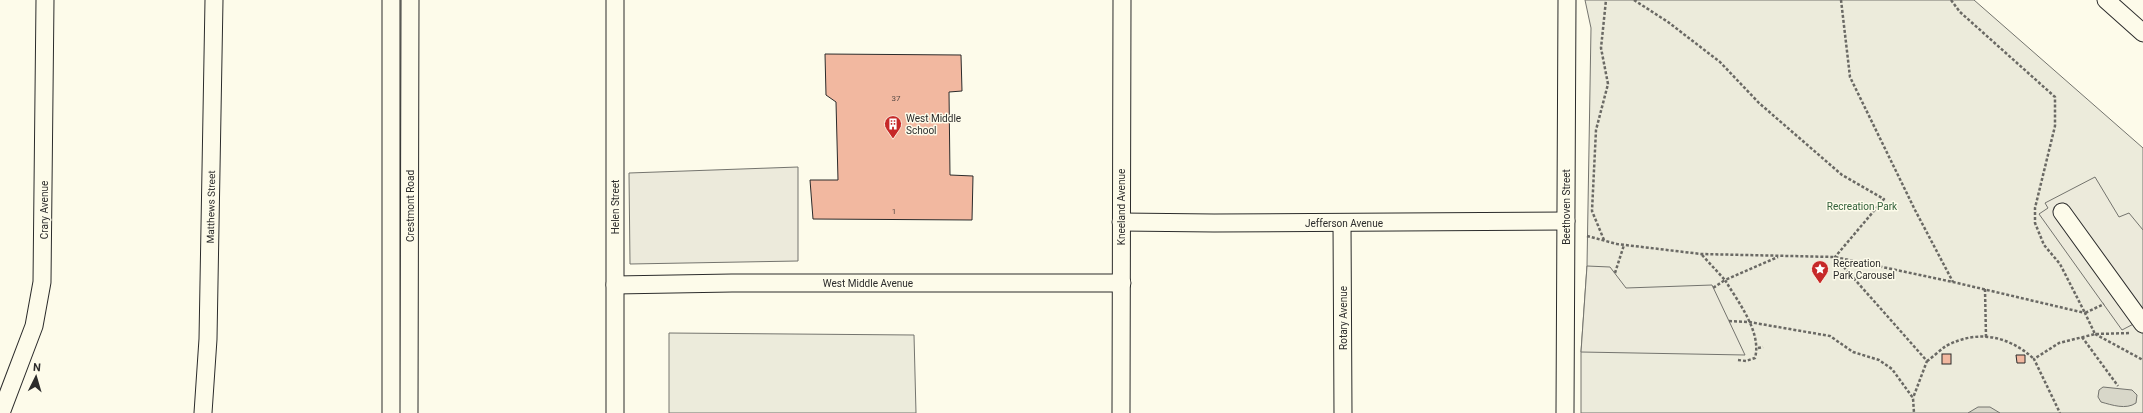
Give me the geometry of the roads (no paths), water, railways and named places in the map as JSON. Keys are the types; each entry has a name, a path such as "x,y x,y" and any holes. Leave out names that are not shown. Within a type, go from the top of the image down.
{"street":[{"name":"Crary Avenue","path":"1,413 34,326 42,282 46,0"},
{"name":"Matthews Street","path":"203,413 208,339 214,80 214,0"},
{"name":"Crestmont Road","path":"391,0 391,413"},
{"name":"Crestmont Road","path":"409,413 410,0"},
{"name":"Helen Street","path":"615,0 615,413"},
{"name":"Kneeland Avenue","path":"1121,413 1122,0"},
{"name":"Beethoven Street","path":"1565,413 1567,0"},
{"path":"2106,0 2143,33"},
{"path":"391,213 410,212"},
{"path":"2062,212 2139,328"},
{"name":"Jefferson Avenue","path":"1121,222 1342,223 1566,221"},
{"name":"Rotary Avenue","path":"1342,223 1343,413"},
{"name":"West Middle Avenue","path":"615,285 732,283 1122,283"}],"place":[{"name":"West Middle School","path":"893,139"},
{"name":"Recreation Park Carousel","path":"1820,284"}],"park label":[{"name":"Recreation Park","path":"1862,206"}]}
